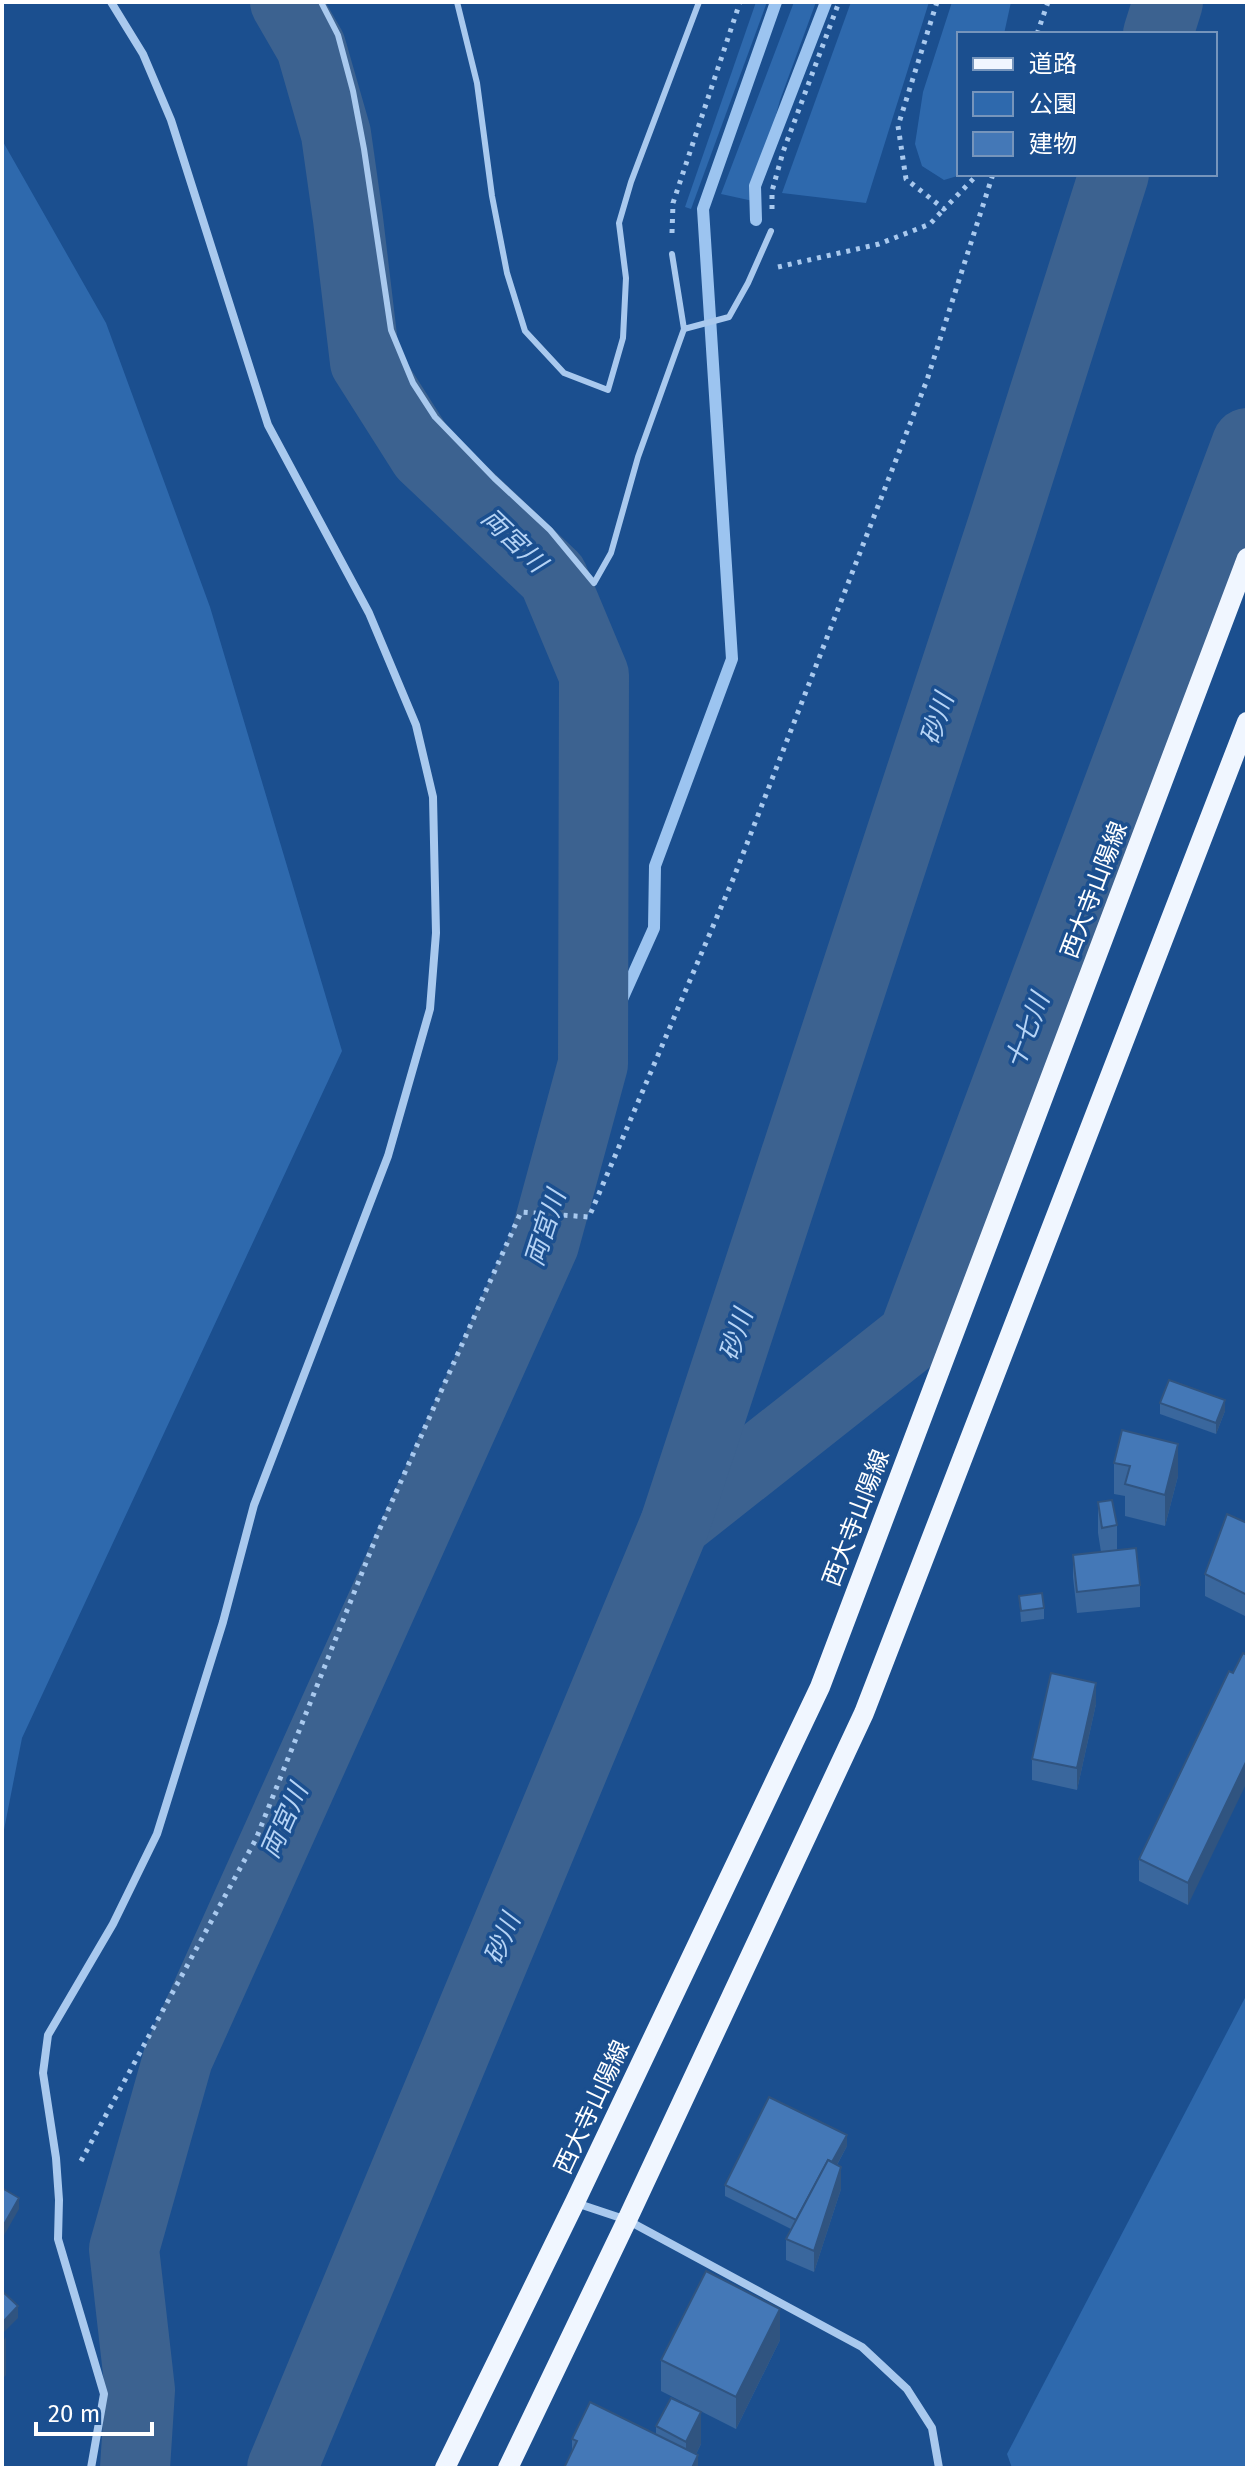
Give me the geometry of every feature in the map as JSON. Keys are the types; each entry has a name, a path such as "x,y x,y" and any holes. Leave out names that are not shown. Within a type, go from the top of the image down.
{"main road":[{"name":"西大寺山陽線","path":"445,2468 820,1687 1247,558"},
{"path":"508,2468 864,1713 1247,722"}],"street":[{"path":"91,2468 104,2394 58,2239 56,2158 43,2073 48,2035 113,1924 157,1834 223,1622 254,1505 388,1156 430,1009 436,933 433,797 416,725 369,613 268,425 171,120 143,54 111,2"},
{"path":"575,2202 627,2220 862,2347 907,2389 932,2428 939,2468"}],"lane":[{"path":"321,2 338,35 353,91 391,330 413,383 435,417 550,530 594,583 611,553 638,457 684,329 672,254"},
{"path":"457,2 477,83 492,196 504,258 525,331 564,373 608,390 623,338 626,278 619,223 631,182 699,2"},
{"path":"684,329 729,317 771,231"}],"path":[{"path":"672,254 673,203 740,2"},
{"path":"771,231 772,191 783,152 839,2"},
{"path":"937,2 898,126 906,179 944,209"},
{"path":"1038,32 1048,2"},
{"path":"753,272 879,244 930,224 976,176"},
{"path":"59,2200 256,1839 377,1535 521,1212 589,1217 734,877 922,395 992,176"}],"green space":[{"path":"756,2 767,2 691,209 685,207"},
{"path":"794,2 816,2 780,100 753,201 721,194"},
{"path":"851,2 929,2 866,203 782,193"},
{"path":"952,2 1011,2 1004,32 957,32 957,176 944,180 922,166 915,144 923,92"},
{"path":"2,140 106,323 210,607 342,1051 22,1738 2,1840"},
{"path":"1247,1994 1247,2468 1012,2468 1007,2454"}],"building":[{"path":"1169,1380 1225,1400 1216,1423 1160,1403"},
{"path":"1122,1430 1178,1444 1165,1495 1125,1484 1130,1466 1114,1463"},
{"path":"1112,1500 1117,1525 1102,1528 1098,1502"},
{"path":"1227,1514 1247,1523 1247,1595 1205,1574"},
{"path":"1136,1548 1140,1585 1077,1592 1073,1555"},
{"path":"1042,1593 1044,1608 1021,1611 1019,1596"},
{"path":"1243,1653 1247,1655 1247,1760 1188,1883 1139,1859 1229,1671 1233,1673"},
{"path":"1051,1673 1096,1683 1077,1768 1032,1759"},
{"path":"769,2097 847,2135 832,2162 828,2160 796,2220 725,2185"},
{"path":"828,2160 841,2167 814,2251 786,2239"},
{"path":"2,2188 19,2198 2,2228"},
{"path":"706,2271 780,2309 736,2397 661,2360"},
{"path":"2,2291 18,2306 2,2323"},
{"path":"671,2398 701,2412 686,2442 656,2426"},
{"path":"590,2402 698,2455 692,2468 564,2468 577,2441 572,2439"}],"waterway":[{"name":"両宮川","path":"135,2468 140,2390 124,2249 178,2058 544,1244 593,1064 594,675 553,577 424,455 365,362 336,134 311,47 285,2"},
{"path":"593,1064 654,928 655,866 732,659 703,209 776,2"},
{"path":"756,220 755,186 826,2"},
{"name":"砂川","path":"1159,32 1168,2"},
{"name":"砂川","path":"282,2468 675,1524 1002,527 1113,176"},
{"name":"十七川","path":"675,1524 913,1336 1247,443"}]}
